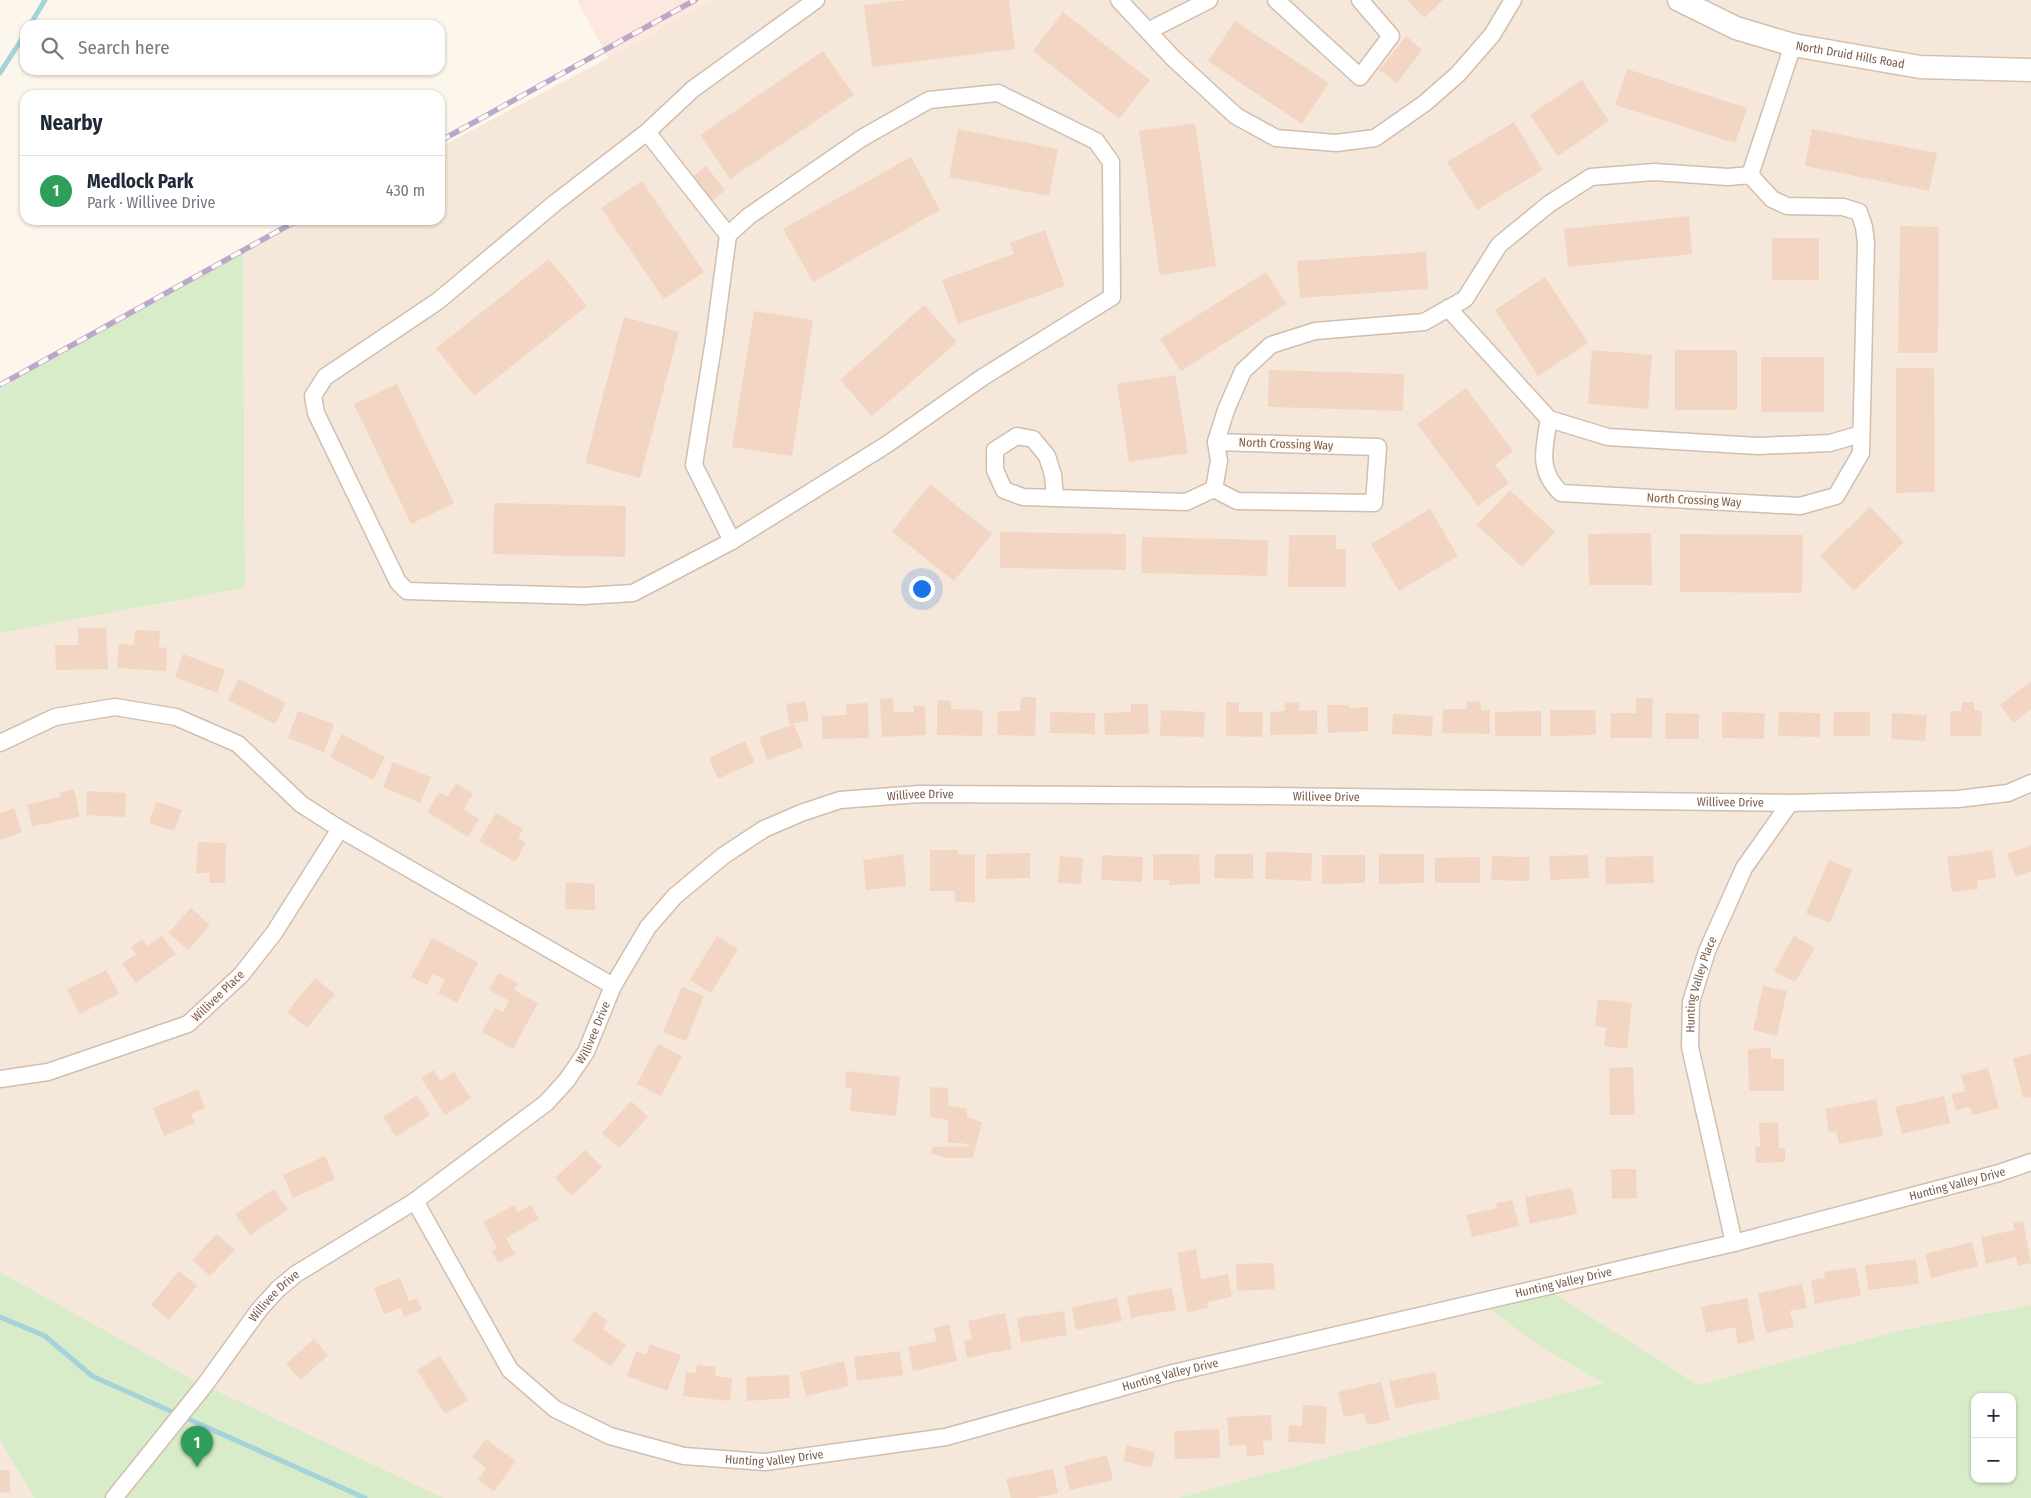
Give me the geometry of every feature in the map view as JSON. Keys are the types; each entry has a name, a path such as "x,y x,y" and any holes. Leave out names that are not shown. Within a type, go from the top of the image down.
{"main road":[{"name":"North Druid Hills Road","path":"1679,0 1736,28 1792,44 1920,67 2031,70"}],"street":[{"path":"732,541 694,465 714,340 728,235 749,216 862,138 929,100 998,93 1096,141 1111,162 1112,297 982,377 886,444 732,541 633,593 584,596 407,592 398,582 316,413 313,396 326,377 438,300 555,203 647,132 693,90 816,0"},
{"path":"1119,0 1173,58 1236,116 1276,138 1336,143 1375,138 1424,103 1458,74 1492,35 1513,0"},
{"path":"1148,30 1209,0"},
{"path":"1276,0 1360,78 1391,36 1360,0"},
{"path":"1055,498 1186,502 1214,490 1219,462 1216,442 1226,410 1243,371 1271,344 1315,331 1424,322 1465,299 1499,245 1549,204 1591,177 1654,172 1728,177 1750,175 1792,44"},
{"path":"647,132 728,235"},
{"name":"North Crossing Way","path":"1549,420 1543,458 1551,483 1561,493 1800,506 1836,496 1861,453 1866,242 1864,227 1859,212 1843,207 1787,206 1772,199 1750,175"},
{"path":"1448,308 1549,420 1608,437 1758,446 1830,442 1861,434"},
{"name":"North Crossing Way","path":"1214,490 1237,501 1374,503 1378,448 1216,442"},
{"path":"0,743 55,717 115,707 176,716 238,744 301,804 340,829 613,986"},
{"name":"Willivee Drive","path":"114,1498 204,1386 259,1310 278,1289 296,1274 414,1201 546,1104 567,1080 586,1052 613,986 648,927 675,896 723,856 764,829 802,813 840,800 919,794 1272,796 1790,803 1958,799 2008,793 2031,783"},
{"name":"Hunting Valley Place","path":"1734,1242 1690,1047 1691,1002 1707,951 1744,868 1790,803"},
{"name":"Willivee Place","path":"0,1078 48,1072 188,1024 240,975 274,933 340,829"},
{"name":"Hunting Valley Drive","path":"414,1201 510,1370 555,1409 610,1436 684,1456 766,1462 946,1437 1173,1373 1734,1242 1999,1173 2031,1162"}],"shaded area":[{"path":"577,0 711,0 608,58"},
{"path":"711,0 2031,0 2031,1305 1897,1331 1698,1385 1683,1377 1485,1306 1541,1347 1603,1383 1177,1498 444,1498 203,1386 0,1272 0,633 245,588 243,252 294,225 445,225 445,144 608,58"},
{"path":"0,1440 34,1498 0,1498"}],"green space":[{"path":"243,252 245,588 0,633 0,389"},
{"path":"0,1272 204,1386 111,1498 34,1498 0,1440"},
{"path":"1550,1291 1698,1385 1897,1331 2031,1305 2031,1498 1177,1498 1603,1383 1541,1347 1485,1306"},
{"path":"208,1387 444,1498 114,1498"}],"building":[{"path":"907,0 1009,0 1015,49 872,67 864,5"},
{"path":"1407,0 1443,0 1424,18"},
{"path":"1063,12 1150,80 1119,119 1033,51"},
{"path":"1235,21 1329,83 1302,124 1208,61"},
{"path":"1406,36 1422,50 1397,83 1379,70"},
{"path":"823,51 854,95 730,179 700,135"},
{"path":"1627,69 1747,108 1735,143 1615,105"},
{"path":"1582,80 1609,121 1558,156 1530,115"},
{"path":"1514,122 1543,170 1477,210 1447,162"},
{"path":"1195,123 1216,266 1160,275 1139,131"},
{"path":"958,129 1058,149 1049,196 949,177"},
{"path":"1812,129 1937,153 1929,191 1805,166"},
{"path":"911,157 940,210 813,282 783,229"},
{"path":"706,166 725,190 712,201 693,176"},
{"path":"642,181 704,272 664,299 601,208"},
{"path":"1689,216 1692,254 1568,267 1564,229"},
{"path":"1900,226 1939,227 1938,353 1898,353"},
{"path":"1045,230 1065,286 958,324 942,280 1014,254 1010,243"},
{"path":"1772,238 1819,238 1819,280 1772,280"},
{"path":"1426,252 1428,289 1300,298 1297,261"},
{"path":"549,259 587,306 474,396 436,348"},
{"path":"1266,272 1286,304 1181,371 1160,339"},
{"path":"1545,277 1588,343 1538,376 1495,310"},
{"path":"924,305 957,342 872,416 840,380"},
{"path":"754,311 813,320 792,456 732,447"},
{"path":"624,317 679,332 640,478 585,463"},
{"path":"1592,350 1652,355 1648,409 1588,404"},
{"path":"1675,350 1737,350 1737,410 1675,410"},
{"path":"1761,357 1824,357 1824,412 1761,412"},
{"path":"1896,368 1934,368 1935,492 1896,493"},
{"path":"1269,370 1404,374 1403,411 1268,407"},
{"path":"1175,375 1188,453 1129,462 1117,384"},
{"path":"397,384 454,503 411,524 354,404"},
{"path":"1466,388 1513,451 1495,465 1509,483 1478,506 1417,424"},
{"path":"930,484 992,534 954,581 892,532"},
{"path":"1510,490 1555,532 1522,567 1477,525"},
{"path":"494,503 626,506 625,557 493,554"},
{"path":"1870,507 1904,542 1854,591 1820,556"},
{"path":"1430,509 1458,556 1399,591 1371,544"},
{"path":"1000,532 1126,534 1126,570 1000,568"},
{"path":"1651,533 1652,585 1589,585 1588,534"},
{"path":"1680,534 1803,535 1802,593 1680,592"},
{"path":"1289,535 1336,535 1336,549 1346,549 1346,587 1288,587"},
{"path":"1142,537 1268,540 1267,576 1141,573"},
{"path":"78,628 106,628 108,669 56,670 55,645 78,645"},
{"path":"135,630 160,631 159,647 167,648 166,671 117,668 119,644 134,645"},
{"path":"183,654 225,670 217,693 175,677"},
{"path":"239,679 286,703 275,724 228,700"},
{"path":"2031,681 2031,709 2014,723 2000,705"},
{"path":"1021,697 1036,697 1035,736 997,735 998,711 1020,711"},
{"path":"893,698 894,712 914,712 913,706 925,706 926,735 882,737 880,699"},
{"path":"1636,698 1653,698 1652,738 1610,738 1611,713 1636,713"},
{"path":"937,700 951,701 951,709 983,710 982,736 937,735"},
{"path":"805,701 809,721 789,724 786,704"},
{"path":"1467,701 1481,702 1481,710 1490,710 1490,734 1442,733 1443,709 1467,709"},
{"path":"1226,702 1239,703 1239,712 1263,712 1262,737 1226,736"},
{"path":"1299,702 1299,711 1317,710 1317,734 1270,735 1270,712 1285,711 1285,703"},
{"path":"1962,702 1974,702 1974,710 1982,711 1981,736 1950,736 1950,711 1961,711"},
{"path":"868,703 869,738 822,739 822,716 847,715 846,704"},
{"path":"1131,704 1148,704 1149,734 1105,735 1104,713 1131,712"},
{"path":"1327,705 1349,705 1349,708 1368,707 1368,731 1328,733"},
{"path":"1161,710 1205,712 1204,737 1160,736"},
{"path":"1550,710 1595,710 1596,735 1550,736"},
{"path":"298,711 334,724 324,752 288,738"},
{"path":"1541,711 1541,736 1495,736 1495,712"},
{"path":"1050,712 1095,713 1095,734 1050,733"},
{"path":"1722,712 1765,713 1764,739 1722,738"},
{"path":"1779,712 1820,713 1820,737 1778,736"},
{"path":"1834,712 1870,712 1870,736 1833,736"},
{"path":"1666,713 1699,714 1699,739 1665,739"},
{"path":"1892,713 1927,715 1925,741 1891,739"},
{"path":"1393,714 1433,716 1432,736 1392,734"},
{"path":"794,724 803,747 767,760 759,737"},
{"path":"342,734 385,757 373,780 330,757"},
{"path":"745,741 755,762 718,779 709,758"},
{"path":"393,762 431,777 420,803 383,787"},
{"path":"456,783 473,794 464,809 479,819 468,837 427,812 439,792 447,797"},
{"path":"74,789 80,817 32,826 27,804 61,797 60,792"},
{"path":"87,791 126,793 125,817 86,815"},
{"path":"156,802 182,810 174,831 149,823"},
{"path":"14,808 22,832 0,840 0,813"},
{"path":"496,813 523,829 518,838 526,843 515,862 479,841"},
{"path":"198,842 226,843 225,883 209,883 210,873 196,873"},
{"path":"2031,845 2031,871 2016,877 2007,854"},
{"path":"930,850 958,850 958,854 975,855 975,902 955,902 955,891 930,891"},
{"path":"1992,850 1996,878 1977,881 1978,889 1952,892 1947,857"},
{"path":"1266,852 1312,853 1311,881 1265,879"},
{"path":"1030,853 1030,878 986,879 986,854"},
{"path":"903,854 906,886 866,890 863,860"},
{"path":"1153,854 1199,854 1200,884 1169,885 1169,880 1153,880"},
{"path":"1215,854 1253,854 1253,879 1214,878"},
{"path":"1379,854 1424,854 1424,883 1379,884"},
{"path":"1102,855 1143,857 1142,882 1101,880"},
{"path":"1322,855 1365,855 1365,883 1322,884"},
{"path":"1588,855 1589,878 1550,880 1549,856"},
{"path":"1060,856 1083,858 1081,884 1058,883"},
{"path":"1492,856 1530,857 1529,881 1491,880"},
{"path":"1653,856 1654,883 1606,884 1605,857"},
{"path":"1480,857 1480,883 1435,883 1435,858"},
{"path":"1829,860 1852,870 1830,923 1806,913"},
{"path":"566,882 595,884 595,910 565,909"},
{"path":"191,908 210,925 188,950 168,933"},
{"path":"162,936 176,954 136,983 122,964 136,954 131,947 142,939 147,946"},
{"path":"717,936 738,949 711,993 690,980"},
{"path":"1794,936 1815,948 1795,982 1774,971"},
{"path":"432,938 478,962 457,1003 438,993 445,980 433,974 427,985 411,977"},
{"path":"106,970 119,994 79,1014 67,989"},
{"path":"498,973 518,983 514,990 538,1003 513,1049 482,1032 495,1008 503,1012 509,1001 489,990"},
{"path":"315,978 335,994 307,1028 287,1012"},
{"path":"1763,986 1787,991 1777,1036 1753,1030"},
{"path":"682,987 704,996 686,1041 663,1032"},
{"path":"1598,999 1632,1003 1627,1049 1604,1046 1606,1028 1595,1026"},
{"path":"658,1044 682,1056 661,1096 637,1084"},
{"path":"1771,1048 1771,1059 1784,1059 1784,1091 1749,1091 1748,1049"},
{"path":"2031,1054 2031,1097 2023,1098 2013,1058"},
{"path":"1633,1067 1635,1115 1610,1115 1609,1068"},
{"path":"1988,1068 1999,1108 1973,1115 1970,1107 1956,1110 1951,1094 1965,1091 1961,1075"},
{"path":"433,1070 440,1081 454,1072 471,1098 445,1115 421,1078"},
{"path":"846,1071 900,1077 896,1116 850,1111 852,1088 845,1087"},
{"path":"930,1087 948,1088 949,1106 967,1109 967,1117 982,1122 973,1158 947,1158 931,1153 933,1147 972,1146 961,1143 948,1143 948,1120 930,1117"},
{"path":"198,1089 205,1108 191,1114 195,1123 164,1136 153,1108"},
{"path":"417,1095 430,1115 396,1137 383,1117"},
{"path":"1944,1096 1950,1123 1902,1134 1895,1107"},
{"path":"1876,1099 1883,1136 1839,1144 1836,1131 1829,1132 1825,1109"},
{"path":"631,1101 648,1117 619,1148 602,1133"},
{"path":"1778,1122 1779,1148 1785,1148 1785,1162 1756,1163 1755,1147 1760,1147 1759,1123"},
{"path":"585,1150 602,1167 572,1196 555,1178"},
{"path":"325,1156 335,1179 293,1198 283,1175"},
{"path":"1611,1169 1636,1169 1637,1198 1612,1199"},
{"path":"1572,1188 1577,1214 1530,1224 1525,1197"},
{"path":"274,1189 288,1210 250,1235 235,1214"},
{"path":"1512,1200 1519,1226 1472,1237 1466,1215 1497,1208 1496,1203"},
{"path":"514,1205 518,1212 531,1205 539,1219 506,1238 515,1254 498,1263 492,1251 497,1248 483,1222"},
{"path":"2023,1221 2031,1263 2018,1266 2016,1257 1986,1264 1981,1237 2015,1230 2013,1223"},
{"path":"217,1234 235,1250 210,1276 192,1260"},
{"path":"1972,1242 1978,1266 1931,1278 1925,1254"},
{"path":"1196,1249 1201,1279 1228,1274 1232,1297 1207,1302 1208,1308 1187,1312 1177,1253"},
{"path":"1916,1259 1919,1284 1868,1290 1865,1265"},
{"path":"1274,1263 1275,1289 1237,1291 1236,1264"},
{"path":"1856,1267 1861,1296 1815,1304 1811,1280 1825,1278 1824,1272"},
{"path":"179,1271 197,1286 169,1320 151,1305"},
{"path":"400,1278 409,1301 417,1298 422,1310 404,1317 401,1308 384,1314 374,1288"},
{"path":"1802,1284 1807,1308 1790,1311 1794,1327 1766,1333 1758,1293"},
{"path":"1172,1288 1176,1310 1131,1318 1127,1296"},
{"path":"1117,1298 1122,1321 1076,1330 1072,1307"},
{"path":"1747,1298 1755,1340 1738,1344 1735,1327 1706,1333 1701,1307"},
{"path":"594,1311 608,1321 603,1329 626,1345 611,1366 573,1341"},
{"path":"1064,1311 1067,1335 1021,1343 1017,1318"},
{"path":"1005,1313 1012,1349 967,1358 964,1340 972,1339 968,1321"},
{"path":"949,1324 957,1361 913,1371 908,1347 937,1341 934,1328"},
{"path":"314,1339 328,1355 301,1380 286,1364"},
{"path":"650,1344 681,1355 667,1391 627,1376 636,1351 646,1355"},
{"path":"900,1351 903,1375 857,1381 854,1357"},
{"path":"440,1356 468,1400 445,1414 417,1370"},
{"path":"844,1361 849,1386 806,1396 800,1372"},
{"path":"697,1365 716,1367 715,1376 732,1378 730,1401 683,1396 686,1372 696,1373"},
{"path":"1435,1372 1440,1399 1395,1408 1389,1381"},
{"path":"789,1375 790,1398 747,1401 746,1377"},
{"path":"1381,1382 1390,1420 1367,1425 1364,1413 1344,1417 1338,1392"},
{"path":"1303,1405 1327,1406 1325,1444 1288,1442 1289,1425 1302,1426"},
{"path":"1271,1415 1272,1440 1263,1441 1264,1455 1247,1456 1246,1445 1229,1446 1227,1417"},
{"path":"1219,1429 1220,1458 1175,1459 1174,1431"},
{"path":"486,1439 516,1461 494,1491 478,1480 486,1468 472,1457"},
{"path":"1127,1445 1155,1452 1151,1468 1123,1461"},
{"path":"1107,1455 1113,1480 1070,1490 1064,1466"},
{"path":"1053,1469 1058,1493 1036,1498 1011,1498 1006,1479"},
{"path":"0,1470 10,1470 10,1492 0,1493"}],"waterway":[{"path":"33,20 45,0"},
{"path":"0,73 20,42"},
{"path":"0,1317 45,1336 92,1376 365,1498"}],"railway":[{"path":"445,138 695,0"},
{"path":"0,385 289,225"}],"place":[{"name":"Medlock Park","path":"197,1467"}]}
